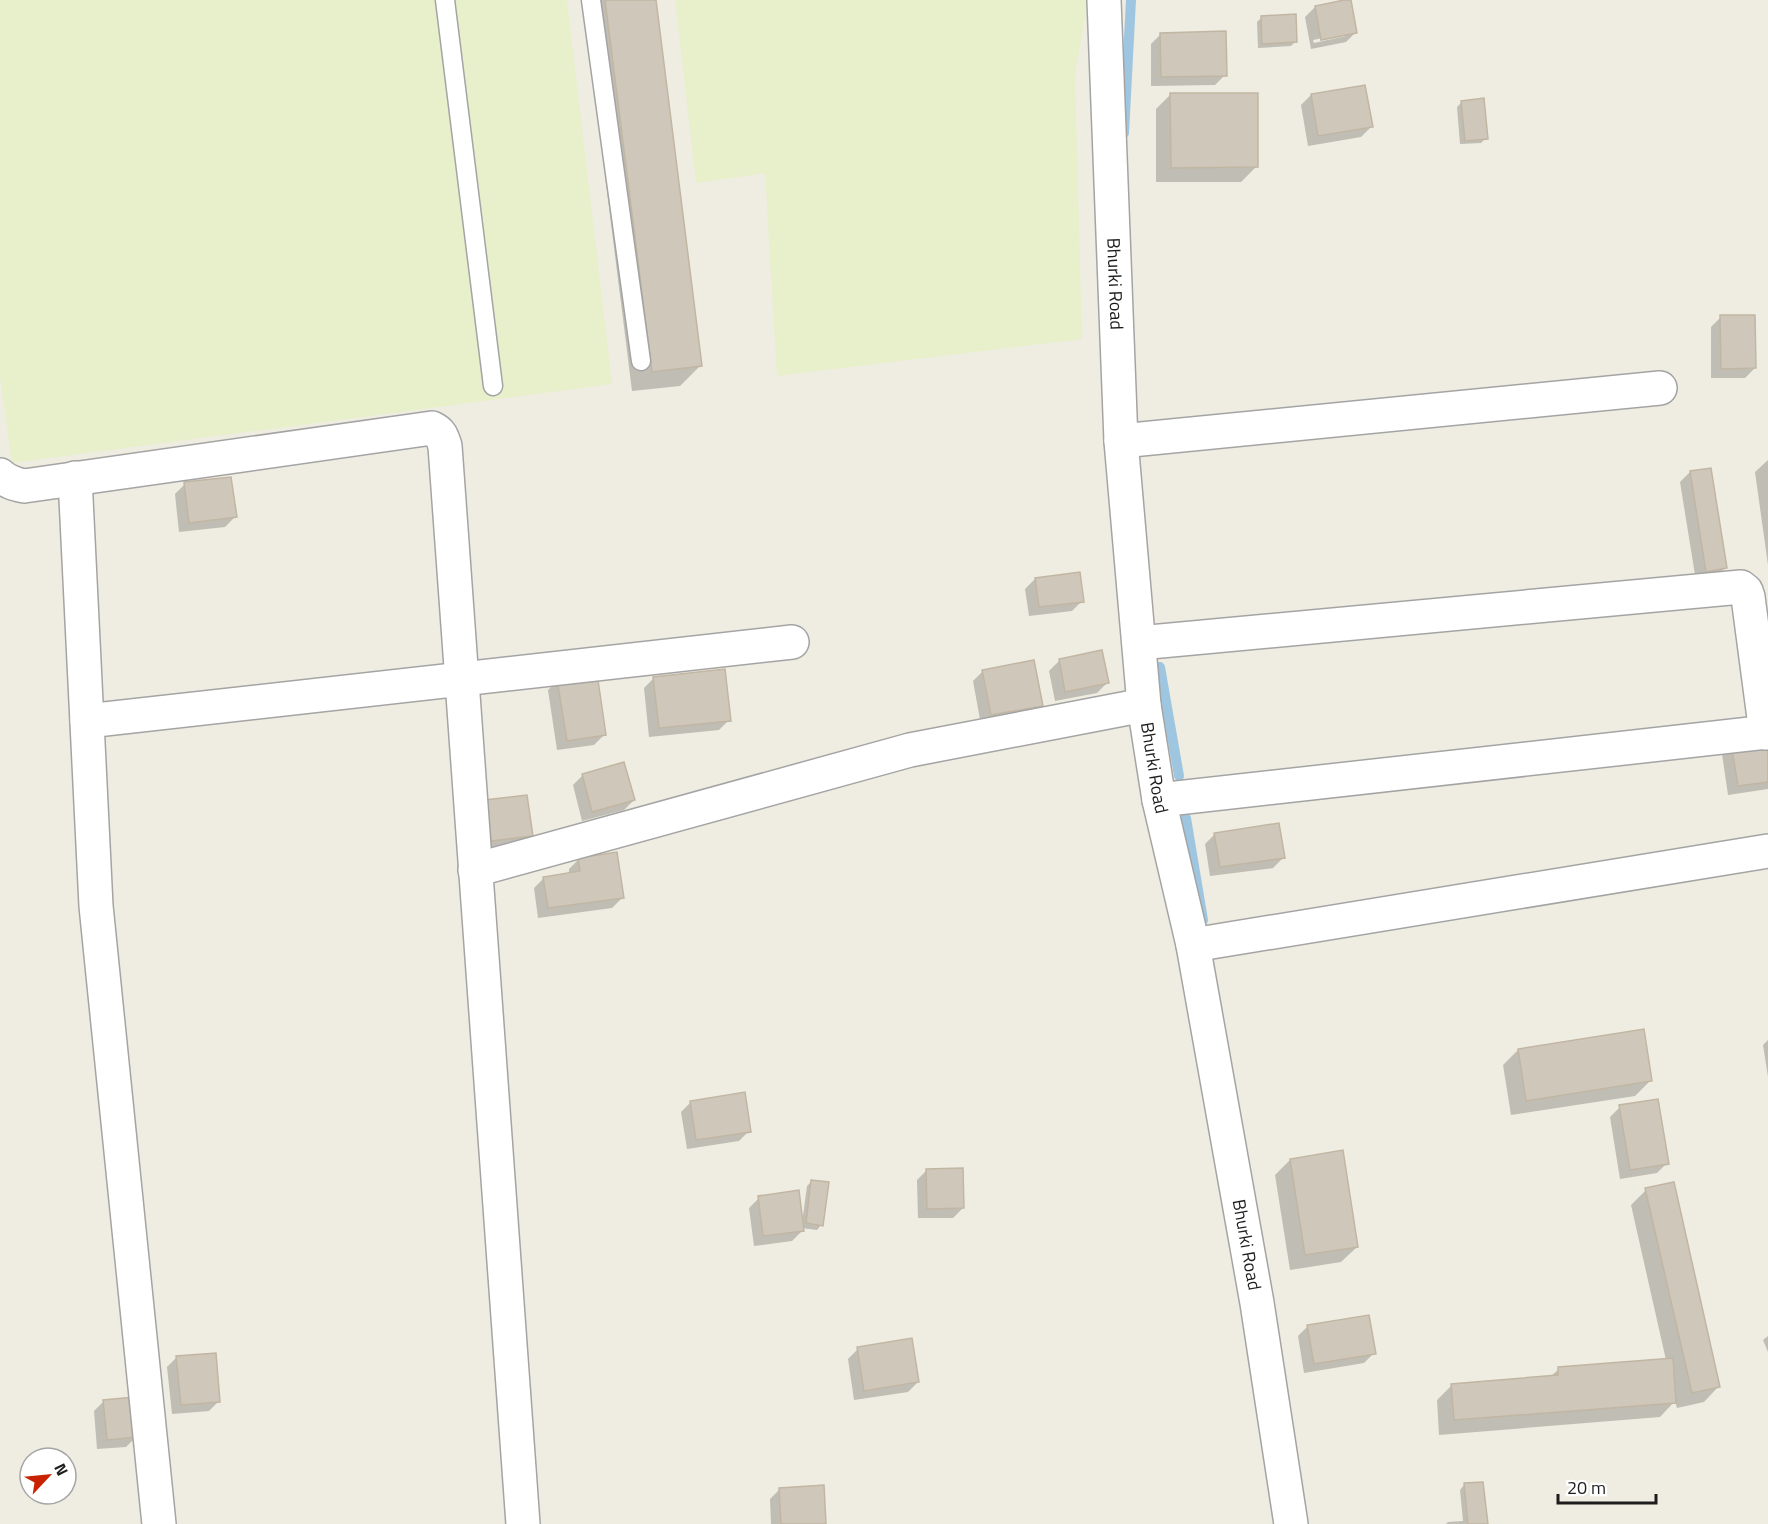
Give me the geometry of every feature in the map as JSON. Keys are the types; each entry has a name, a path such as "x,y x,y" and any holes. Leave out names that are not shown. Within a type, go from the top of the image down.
{"street":[{"name":"Bhurki Road","path":"1104,0 1121,441 1143,705 1159,800 1193,945 1257,1303 1291,1524"},
{"path":"1121,441 1660,388"},
{"path":"0,475 4,479 24,486 432,428 442,436 523,1524"},
{"path":"75,478 96,906 159,1524"},
{"path":"1139,643 1741,587 1746,591 1748,597 1767,733 1159,800"},
{"path":"87,721 792,642"},
{"path":"475,870 910,750 1143,705"},
{"path":"1193,945 1768,851"}],"lane":[{"path":"444,0 493,386"},
{"path":"591,0 641,361"}],"green space":[{"path":"0,0 567,0 612,384 12,463 0,377"},
{"path":"675,0 1088,0 1075,74 1082,339 777,376 765,173 696,183"}],"building":[{"path":"605,0 656,0 702,366 652,372"},
{"path":"1351,0 1357,33 1321,40 1315,6"},
{"path":"1296,14 1297,42 1262,44 1261,16"},
{"path":"1226,31 1227,76 1161,77 1160,33"},
{"path":"1365,85 1373,127 1318,136 1311,94"},
{"path":"1170,93 1258,93 1258,167 1171,168"},
{"path":"1484,98 1488,139 1465,141 1461,101"},
{"path":"1720,315 1755,315 1756,368 1721,369"},
{"path":"1711,468 1727,568 1706,572 1690,471"},
{"path":"231,477 237,517 189,523 184,482"},
{"path":"1080,572 1084,602 1039,607 1035,578"},
{"path":"1102,650 1109,683 1065,692 1059,659"},
{"path":"1034,660 1043,706 991,715 982,670"},
{"path":"725,669 731,721 659,728 653,677"},
{"path":"597,673 606,735 567,741 557,679"},
{"path":"1768,737 1768,782 1738,786 1731,743"},
{"path":"624,762 635,800 592,812 582,774"},
{"path":"527,795 533,836 491,841 485,800"},
{"path":"1279,823 1285,858 1220,867 1214,833"},
{"path":"617,852 624,898 548,908 543,877 580,871 578,858"},
{"path":"1644,1029 1652,1081 1526,1101 1518,1049"},
{"path":"745,1092 751,1132 696,1140 690,1101"},
{"path":"1658,1099 1669,1164 1630,1170 1619,1105"},
{"path":"1343,1150 1358,1247 1305,1255 1290,1159"},
{"path":"963,1168 964,1208 927,1209 926,1169"},
{"path":"811,1180 829,1182 823,1226 806,1223"},
{"path":"1674,1182 1720,1387 1692,1393 1645,1188"},
{"path":"799,1190 804,1231 763,1236 758,1196"},
{"path":"1369,1315 1376,1354 1314,1364 1307,1325"},
{"path":"912,1338 919,1382 864,1391 857,1347"},
{"path":"216,1353 220,1402 181,1405 176,1356"},
{"path":"1673,1358 1676,1403 1454,1420 1451,1384 1558,1375 1558,1367"},
{"path":"134,1397 137,1437 107,1440 103,1400"},
{"path":"1483,1482 1488,1524 1468,1524 1464,1483"},
{"path":"824,1485 826,1524 781,1524 779,1488"}],"waterway":[{"path":"1124,133 1131,0"},
{"path":"1160,667 1179,776"},
{"path":"1186,818 1203,920"}]}
